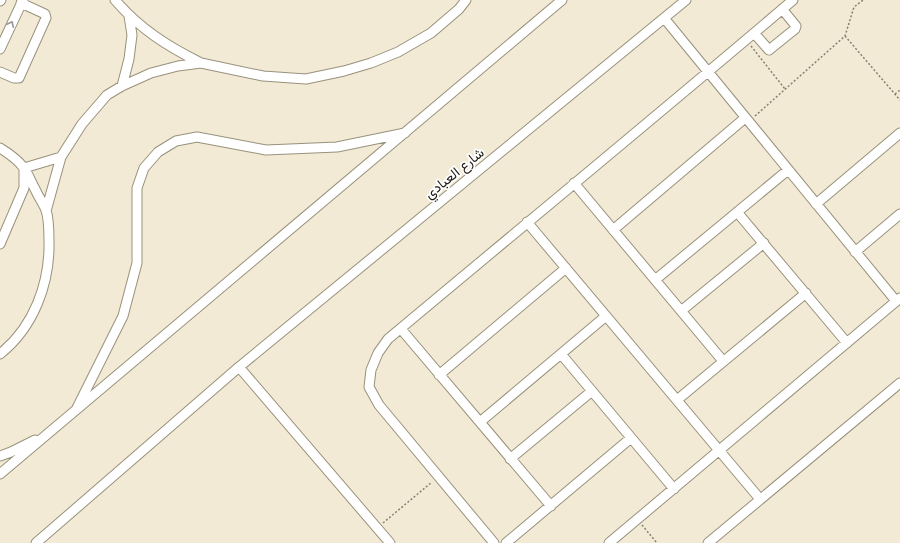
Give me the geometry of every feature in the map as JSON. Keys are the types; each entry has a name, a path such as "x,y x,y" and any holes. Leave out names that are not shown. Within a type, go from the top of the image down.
{"street":[{"path":"115,0 129,16 151,34 175,50 201,63 263,76 306,79 370,64 398,52 432,33 459,9 466,0"},
{"path":"0,474 562,0"},
{"name":"شارع العبادي","path":"36,543 240,367 686,0"},
{"path":"494,543 379,405 369,387 371,370 378,353 388,339 708,73 793,0"},
{"path":"0,49 22,2 45,14 46,18 18,78 14,78 0,72"},
{"path":"754,33 769,50 780,42 796,27 782,9"},
{"path":"122,86 129,59 132,35 129,16"},
{"path":"609,543 898,300 855,252 664,18"},
{"path":"46,211 61,157 82,124 107,95 122,86 151,73 178,66 201,63"},
{"path":"613,230 747,120"},
{"path":"816,204 900,132"},
{"path":"76,411 123,316 137,264 137,188 144,168 158,152 176,141 197,137 266,150 337,147 406,133"},
{"path":"0,148 14,157 24,168 46,211 49,232 49,258 45,284 36,308 23,330 6,350 0,354"},
{"path":"24,168 61,157"},
{"path":"0,244 24,188 24,168"},
{"path":"654,280 788,170"},
{"path":"574,184 723,361"},
{"path":"737,212 847,343"},
{"path":"855,252 900,214"},
{"path":"527,222 760,499"},
{"path":"681,311 764,243"},
{"path":"439,375 566,268"},
{"path":"677,400 806,293"},
{"path":"480,422 606,316"},
{"path":"401,329 551,506"},
{"path":"561,354 674,489"},
{"path":"240,367 390,543"},
{"path":"708,543 900,383"},
{"path":"510,458 592,390"},
{"path":"0,456 50,432"},
{"path":"506,543 631,438"}],"path":[{"path":"747,120 845,36 854,7 863,0"},
{"path":"845,36 900,100"},
{"path":"746,40 785,89"},
{"path":"895,94 900,90"},
{"path":"377,528 438,477"},
{"path":"637,519 657,543"}]}
